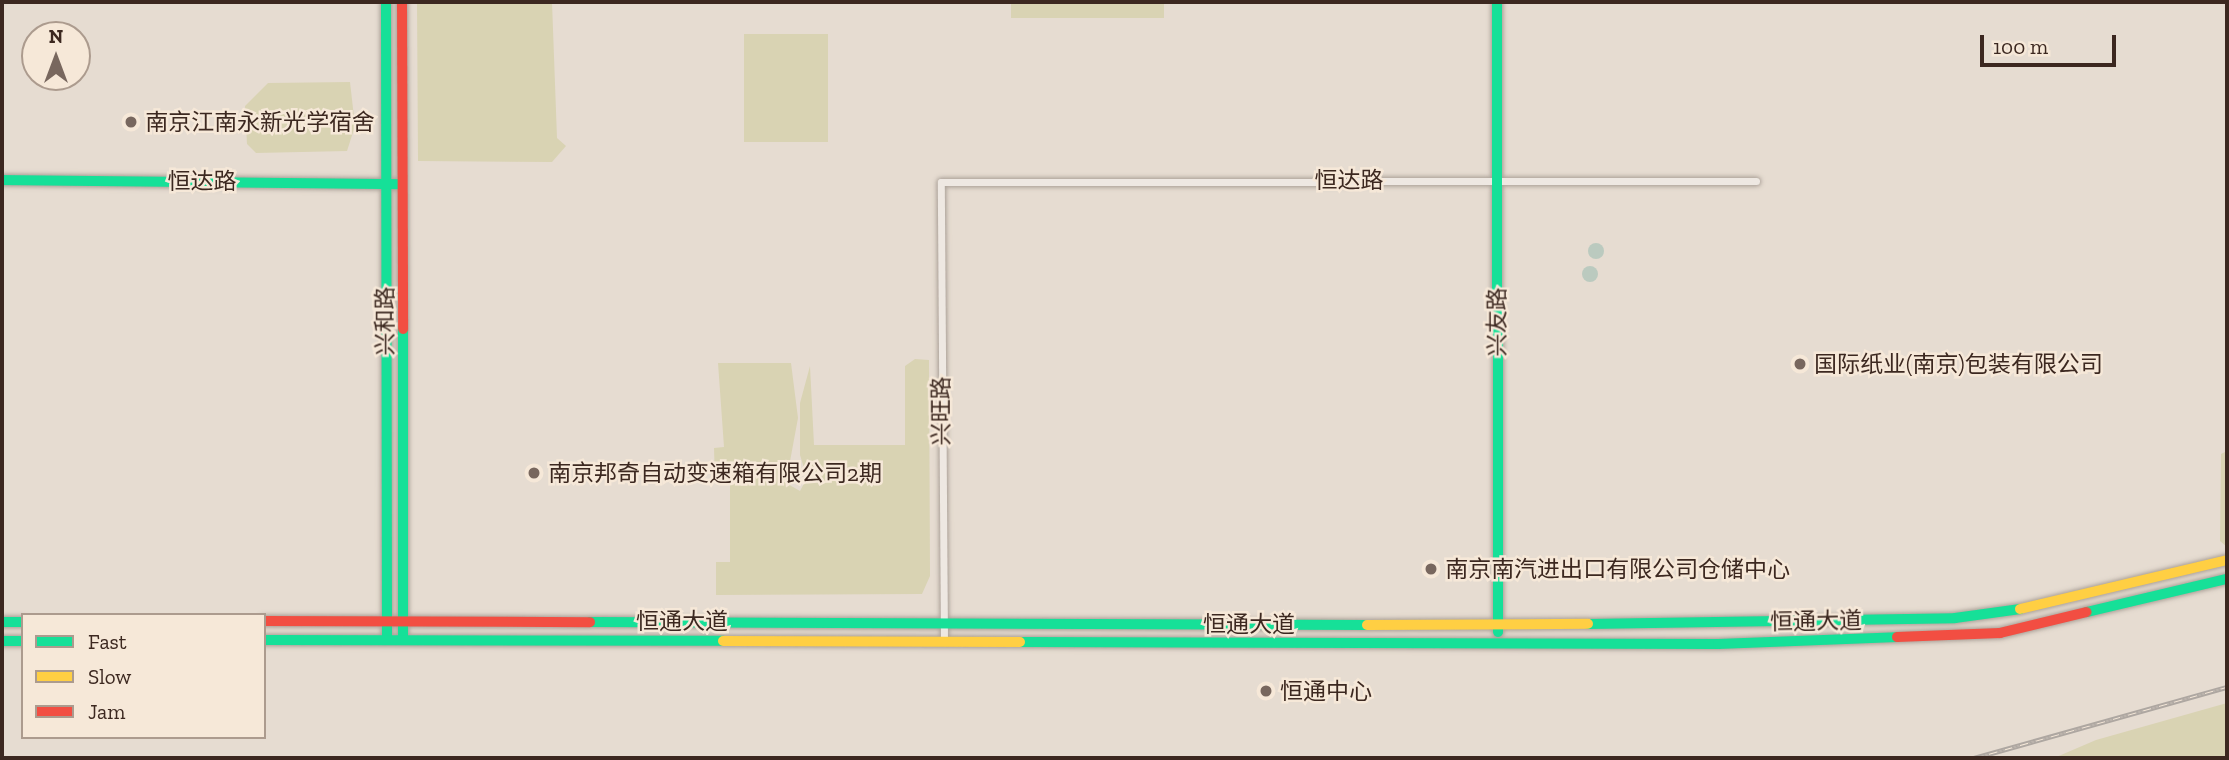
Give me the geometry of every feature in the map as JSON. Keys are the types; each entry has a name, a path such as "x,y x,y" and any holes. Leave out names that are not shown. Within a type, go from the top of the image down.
{"main road":[{"name":"兴和路","path":"386,2 387,640"},
{"name":"兴和路","path":"402,2 403,640"},
{"name":"兴友路","path":"1497,2 1498,642"},
{"name":"恒达路","path":"2,180 402,184"},
{"name":"恒通大道","path":"266,621 1498,625 1999,615 2227,559"},
{"name":"恒通大道","path":"266,640 1718,644 2000,633 2227,579"},
{"path":"2,622 21,622"},
{"path":"2,641 21,640"}],"street":[{"name":"恒达路","path":"941,181 1756,181"},
{"name":"兴旺路","path":"941,181 944,641"}],"shaded area":[{"path":"417,2 552,2 557,138 566,146 552,162 418,161"},
{"path":"1011,2 1164,2 1164,18 1011,18"},
{"path":"744,34 828,34 828,142 744,142"},
{"path":"350,82 355,126 347,151 256,153 247,144 245,106 268,83"},
{"path":"1593,243 1599,243 1604,251 1602,257 1593,259 1588,254 1588,248"},
{"path":"1587,266 1593,266 1598,274 1596,280 1587,282 1582,277 1582,271"},
{"path":"915,359 929,360 930,576 922,594 716,595 716,562 730,562 730,481 715,481 714,448 724,447 718,363 791,363 798,418 786,483 800,491 807,478 800,455 800,403 810,366 814,445 905,445 905,366"},
{"path":"2227,451 2227,547 2220,541 2221,454"},
{"path":"2227,703 2227,758 2054,758 2096,740"}],"railway":[{"path":"1974,758 2227,687"}],"traffic: fast":[{"path":"386,2 387,640"},
{"path":"1497,2 1498,632"},
{"path":"2,180 402,184"},
{"path":"403,329 403,640"},
{"path":"2087,612 2227,579"},
{"path":"1588,624 1955,618 2020,609"},
{"path":"2,622 21,622"},
{"path":"590,622 1367,625"},
{"path":"1020,642 1718,644 1897,637"},
{"path":"266,640 723,641"},
{"path":"2,641 21,641"}],"traffic: slow":[{"path":"2020,609 2227,560"},
{"path":"1367,625 1588,624"},
{"path":"723,641 1020,642"}],"traffic: jam":[{"path":"402,2 403,329"},
{"path":"1897,637 2000,633 2087,612"},
{"path":"266,621 590,622"}],"place":[{"name":"南京江南永新光学宿舍","path":"131,122"},
{"name":"国际纸业(南京)包装有限公司","path":"1800,364"},
{"name":"南京邦奇自动变速箱有限公司2期","path":"534,473"},
{"name":"南京南汽进出口有限公司仓储中心","path":"1431,569"},
{"name":"恒通中心","path":"1266,691"}]}
